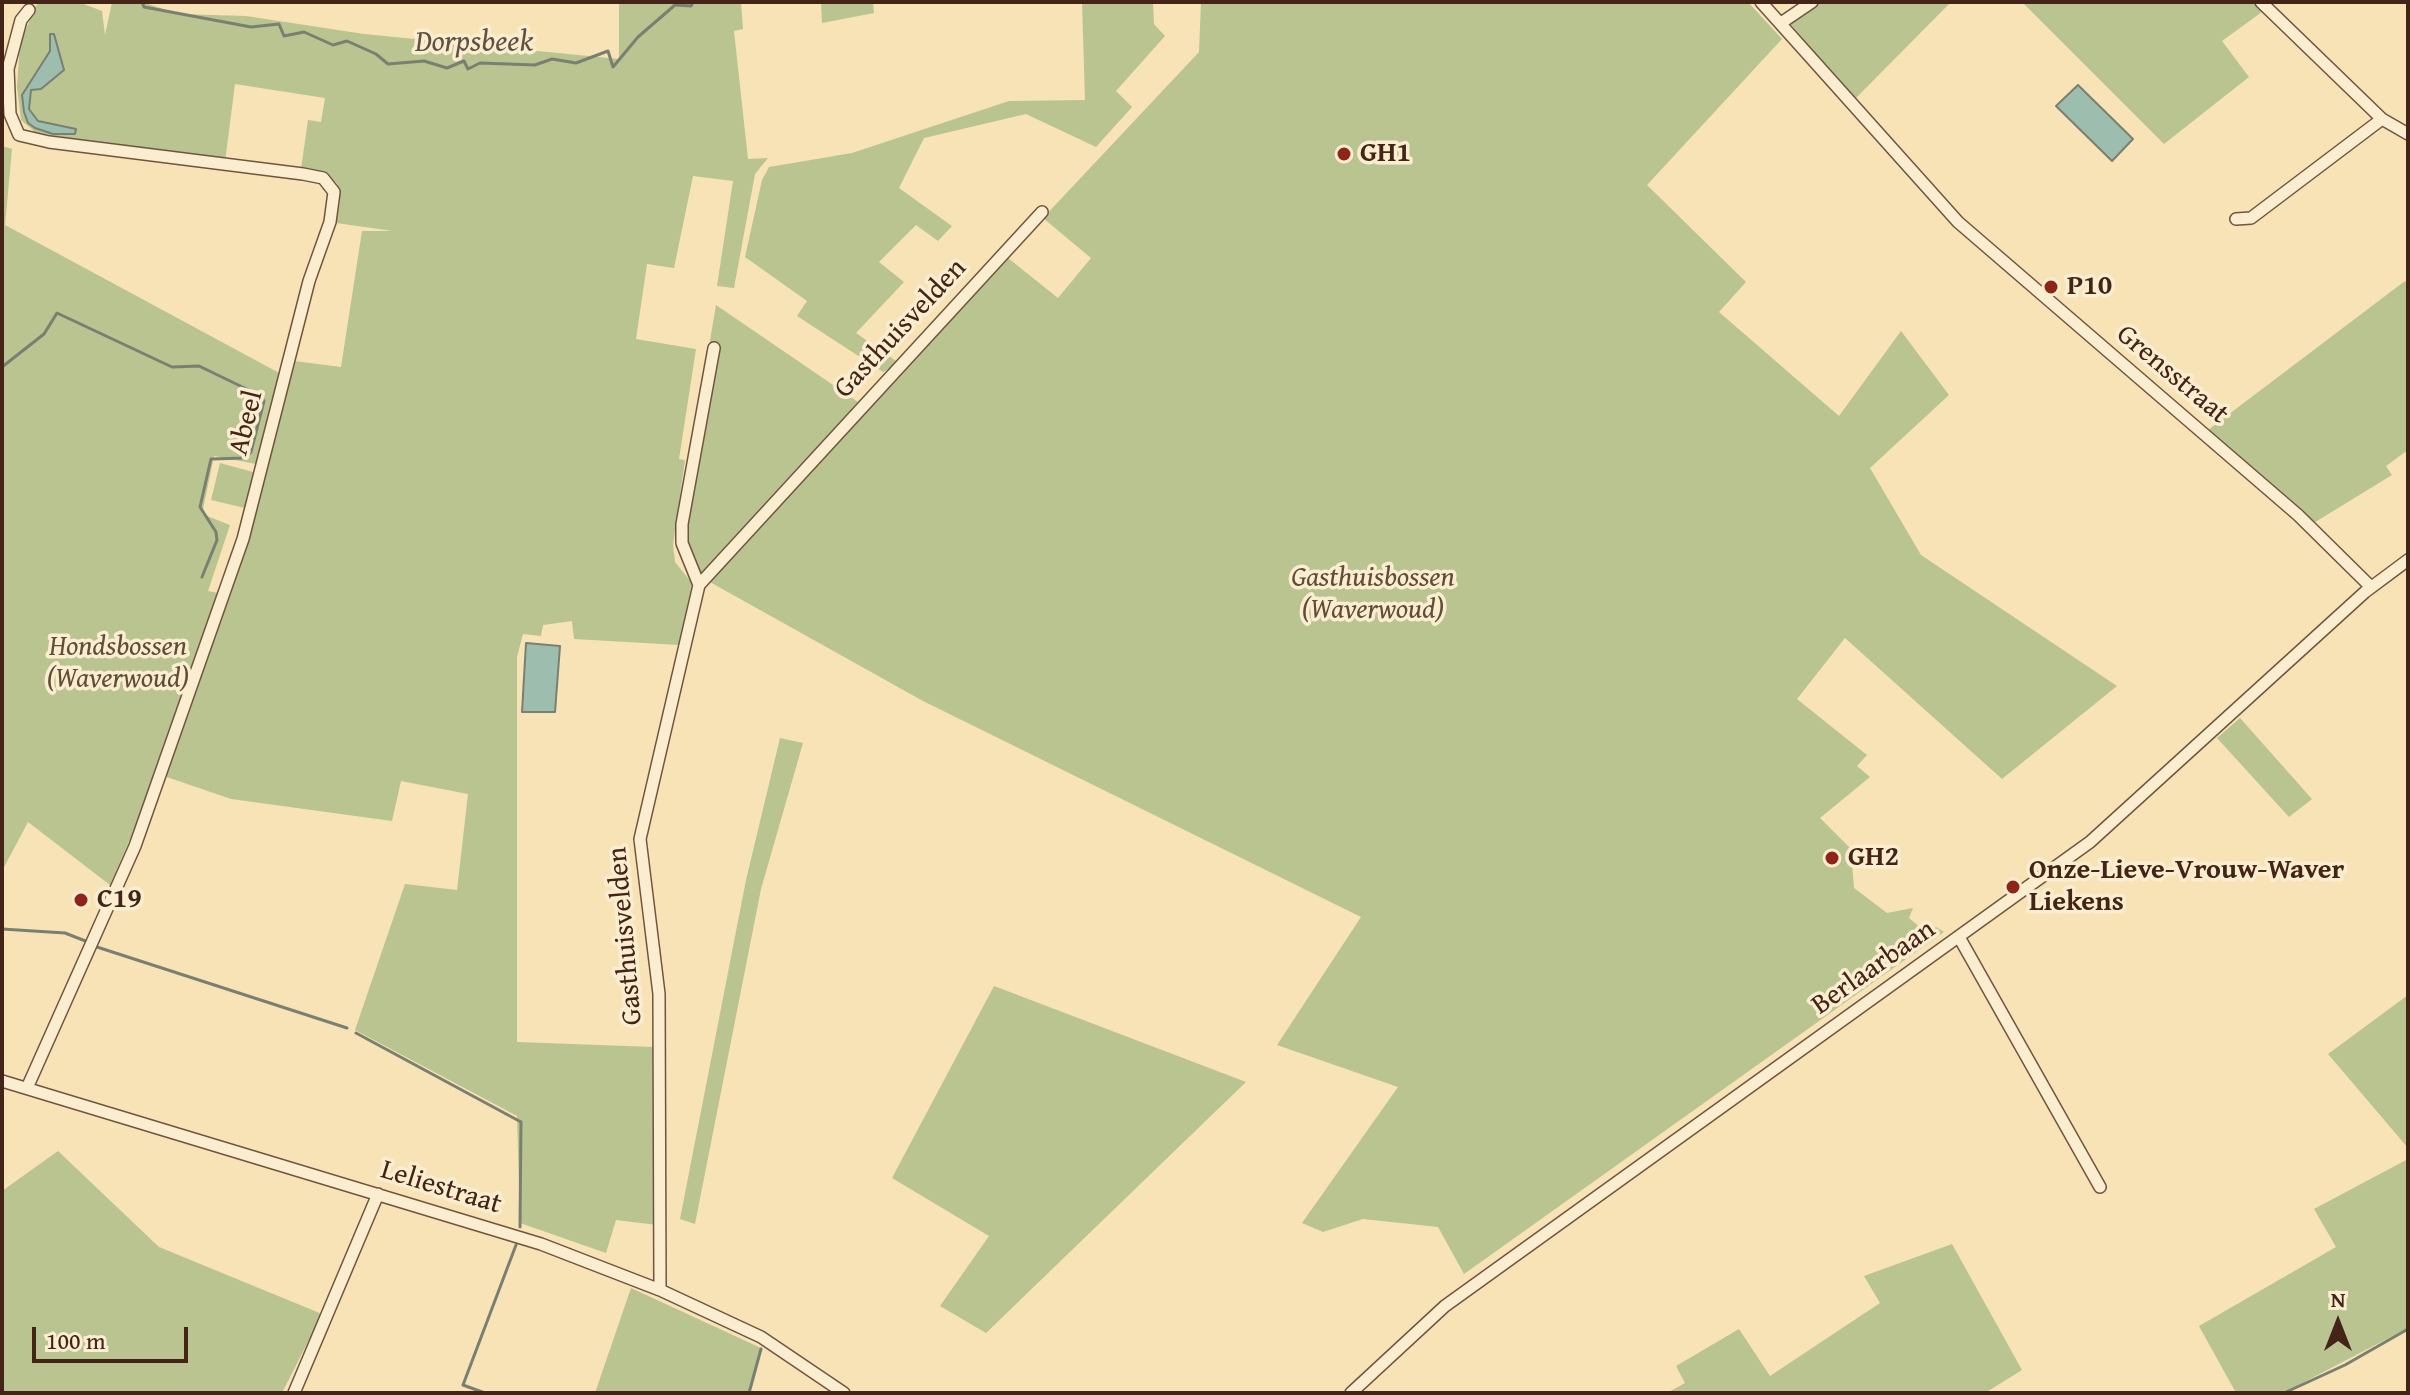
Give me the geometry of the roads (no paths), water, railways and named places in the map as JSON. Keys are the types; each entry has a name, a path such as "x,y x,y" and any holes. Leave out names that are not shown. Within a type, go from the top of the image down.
{"street":[{"name":"Grensstraat","path":"1761,2 1958,222 2298,515 2371,587"},
{"path":"1781,23 1812,2"},
{"path":"2261,2 2382,119 2408,134"},
{"name":"Abeel","path":"27,1088 135,846 238,553 309,281 330,222 334,192 323,178 303,174 22,136 10,114 8,69 21,20 29,10"},
{"path":"2236,219 2251,218 2382,119"},
{"name":"Gasthuisvelden","path":"660,1290 659,994 640,839 699,585 1042,212"},
{"path":"699,585 682,543 682,524 714,348"},
{"name":"Berlaarbaan","path":"1351,1393 1445,1306 2090,842 2137,803 2371,587 2408,560"},
{"path":"1959,937 2100,1187"},
{"name":"Leliestraat","path":"2,1081 541,1244 660,1290 761,1337 844,1393"},
{"path":"294,1393 378,1194"}],"waterway":[{"name":"Dorpsbeek","path":"142,2 144,7 251,27 279,24 284,36 304,32 333,45 347,41 376,54 388,64 424,61 447,68 464,61 468,69 480,63 535,65 552,59 576,63 608,51 613,67 638,37 675,5 691,6 693,2"},
{"path":"2,367 44,334 57,313 172,367 199,366 259,395 264,401 251,452 244,458 211,459 200,507 216,532 217,540 202,577"},
{"path":"2,929 65,933 88,942"},
{"path":"97,947 347,1028"},
{"path":"356,1033 521,1122 520,1227"},
{"path":"485,1393 463,1385 516,1245"},
{"path":"2284,1393 2345,1365 2408,1329"},
{"path":"749,1393 761,1349"}],"place":[{"name":"GH1","path":"1344,154"},
{"name":"P10","path":"2051,287"},
{"name":"GH2","path":"1832,858"},
{"name":"Onze-Lieve-Vrouw-Waver Liekens","path":"2013,887"},
{"name":"C19","path":"81,900"}],"park label":[{"name":"Gasthuisbossen (Waverwoud)","path":"1373,595"},
{"name":"Hondsbossen (Waverwoud)","path":"118,664"}]}
